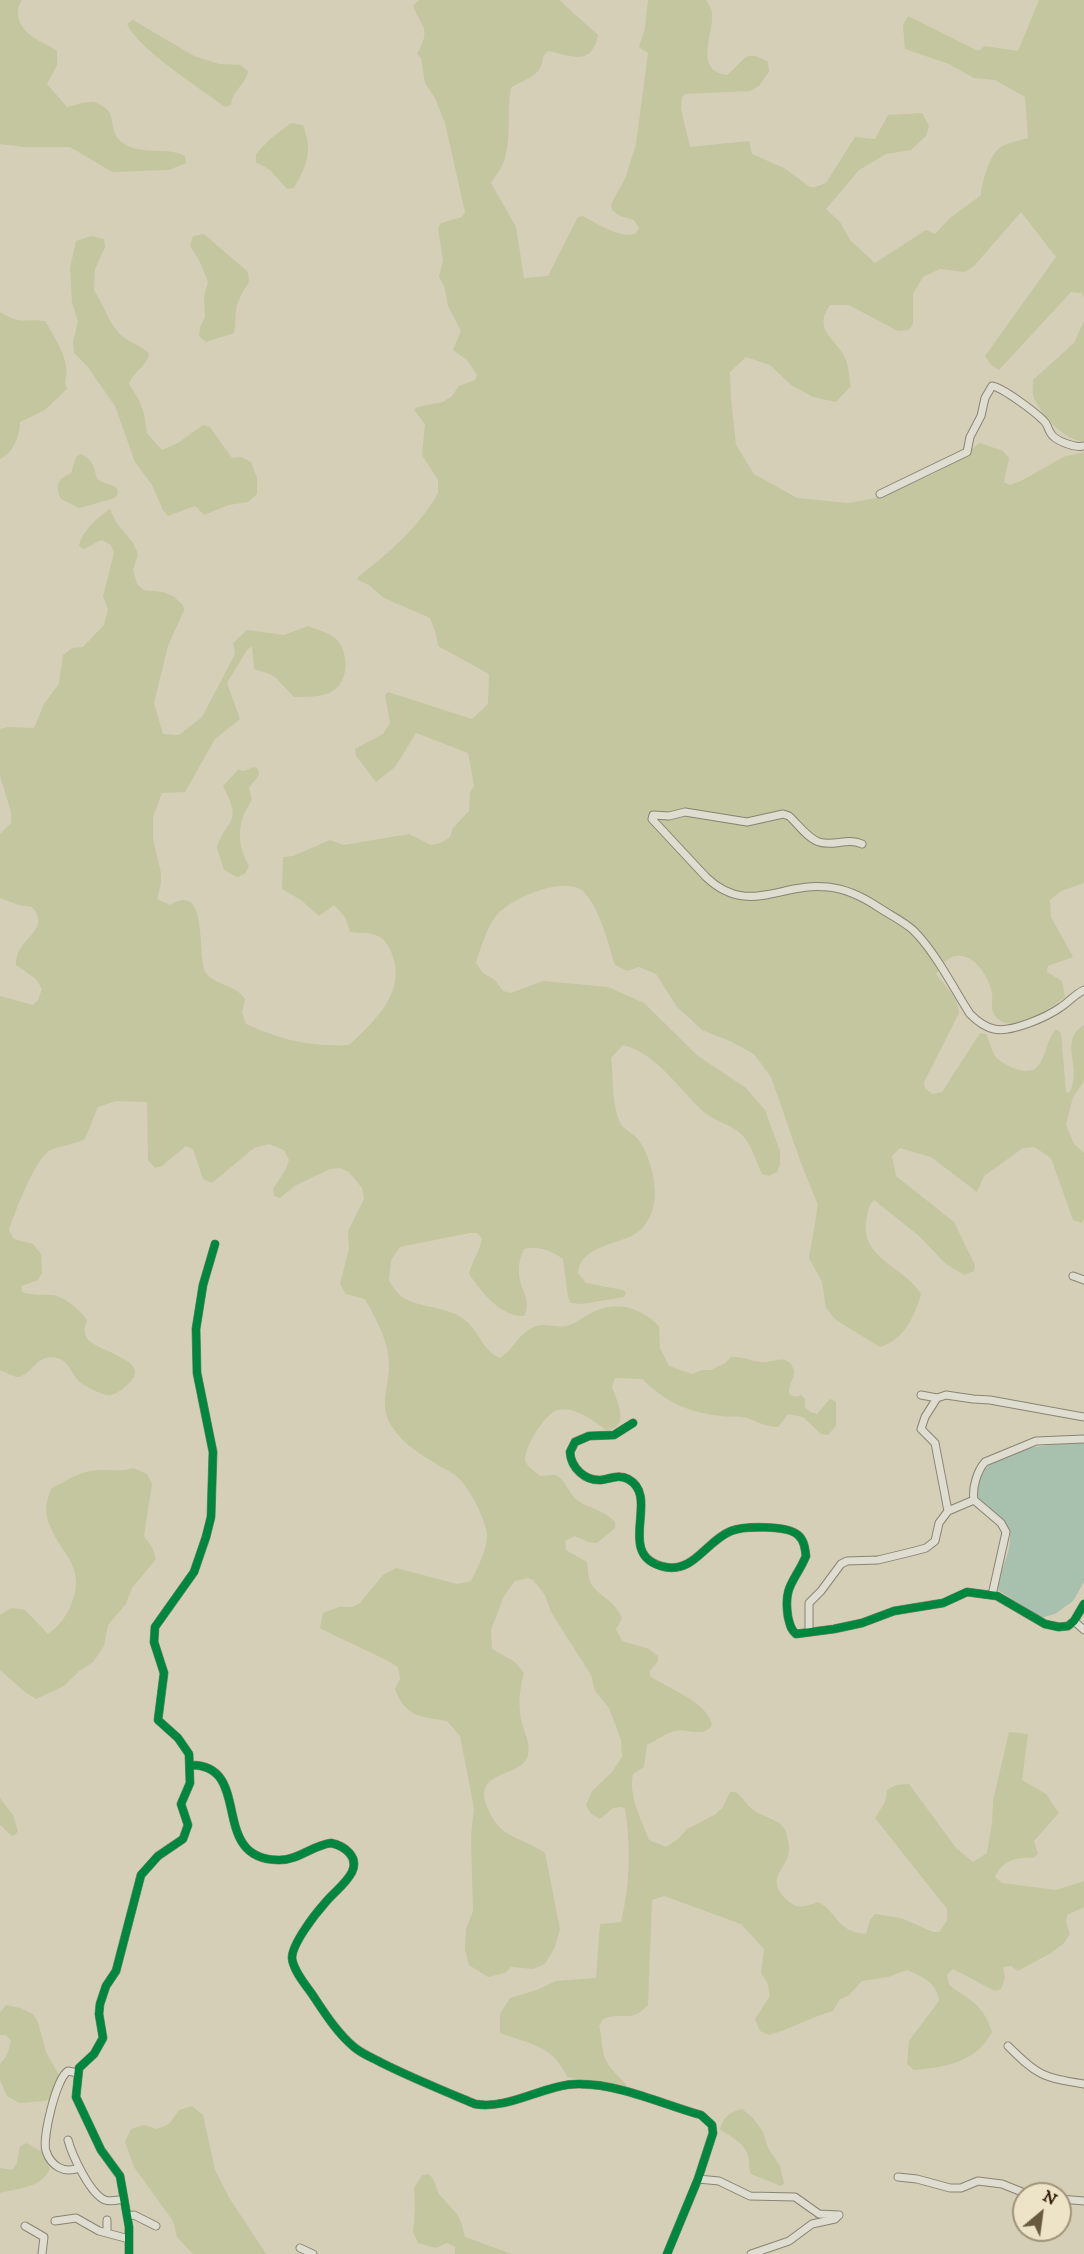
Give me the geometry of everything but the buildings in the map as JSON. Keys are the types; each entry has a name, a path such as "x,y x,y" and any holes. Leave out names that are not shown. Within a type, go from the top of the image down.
{"street":[{"path":"880,494 967,452 970,437 992,386 1008,392 1041,417 1049,425 1054,436 1076,447 1084,446"},
{"path":"862,844 851,840 817,842 789,816 783,814 747,822 685,812 669,816 653,815 652,819 714,885 733,895 748,897 818,886 842,890 865,898 914,932 970,1014 977,1021 993,1029 1004,1030 1053,1013 1084,990"},
{"path":"129,2254 127,2216 117,2170 101,2150 77,2102 78,2073 81,2064 94,2054 103,2038 99,2014 100,2004 106,1986 116,1971 141,1875 158,1856 183,1839 188,1825 182,1804 189,1789 189,1754 184,1745 158,1720 164,1673 156,1650 154,1635 159,1619 194,1572 207,1538 211,1517 213,1452 197,1373 196,1329 201,1296 215,1244"},
{"path":"1072,1276 1084,1280"},
{"path":"921,1395 937,1398 946,1395 973,1400 990,1400 1055,1413 1072,1413 1084,1417"},
{"path":"937,1398 925,1417 921,1429 935,1443 948,1510"},
{"path":"633,1423 614,1435 581,1438 572,1446 570,1458 574,1467 586,1476 601,1480 623,1478 637,1487 642,1501 639,1538 647,1557 659,1565 682,1567 691,1563 713,1542 732,1531 754,1528 794,1532 803,1541 806,1556 791,1580 786,1605 792,1631 800,1634 853,1625 894,1611 943,1603 967,1592 992,1595 1051,1626 1064,1628 1074,1621 1084,1604"},
{"path":"974,1500 978,1473 985,1462 1036,1441 1084,1439"},
{"path":"809,1632 809,1603 841,1564 848,1561 878,1560 926,1548 935,1541 936,1531 948,1510 974,1500"},
{"path":"974,1500 1001,1523 1006,1532 992,1595"},
{"path":"1074,1621 1084,1630"},
{"path":"190,1765 211,1771 226,1786 238,1836 247,1850 256,1855 279,1860 331,1844 339,1845 351,1855 354,1862 353,1870 324,1904 293,1950 292,1958 294,1967 315,1999 346,2040 356,2049 402,2073 475,2104 486,2106 497,2104 552,2087 579,2084 612,2088 708,2119 714,2133 667,2254"},
{"path":"1008,2046 1041,2075 1084,2084"},
{"path":"78,2073 68,2071 59,2079 52,2101 45,2149 51,2161 62,2170 72,2171 79,2168"},
{"path":"68,2140 79,2168 103,2199 110,2201 124,2199"},
{"path":"898,2177 917,2179 950,2188 961,2188 978,2181 1002,2184 1012,2188"},
{"path":"698,2179 719,2181 750,2196 795,2197 819,2214 839,2215 835,2219 812,2224 789,2241 751,2254"},
{"path":"127,2216 134,2215 156,2226"},
{"path":"55,2221 76,2218 93,2229 129,2239"},
{"path":"107,2220 107,2233"},
{"path":"25,2226 44,2237 42,2254"},
{"path":"300,2248 313,2254"}],"shaded area":[{"path":"0,0 22,0 18,13 22,27 57,51 57,65 47,84 67,107 86,102 97,103 110,113 115,134 123,143 138,149 178,153 185,156 186,163 169,170 112,172 70,147 24,147 0,144"},
{"path":"419,0 559,0 598,35 595,45 585,56 548,51 538,71 511,88 506,154 502,166 491,183 516,227 524,278 548,276 578,217 583,216 616,233 630,235 636,233 639,228 634,220 620,216 612,210 611,204 625,179 636,144 648,53 639,47 645,28 648,0 706,0 712,15 708,60 717,72 727,75 749,56 768,62 769,72 759,86 750,91 685,94 682,98 681,109 690,147 749,141 752,154 784,168 810,187 815,187 826,183 855,137 875,139 888,115 922,113 929,126 926,136 911,150 886,154 859,170 826,209 840,222 850,240 875,263 926,230 935,234 950,218 981,195 987,169 997,150 1007,144 1028,138 1025,97 995,80 974,78 949,64 905,49 903,25 908,16 978,51 985,46 1018,51 1039,0 1084,0 1084,298 1082,293 1071,292 999,370 991,365 985,356 1056,257 1021,212 975,265 965,272 940,269 923,277 913,294 913,324 909,330 898,331 849,305 830,305 823,321 824,328 845,358 851,386 836,402 813,397 791,385 770,365 746,357 730,372 736,445 754,474 797,498 848,503 877,498 936,473 980,443 1003,451 1009,458 1004,482 1010,485 1063,457 1084,452 1084,883 1061,891 1050,900 1051,917 1073,957 1048,966 1047,972 1062,981 1065,997 1030,1019 1014,1023 1004,1022 998,1019 993,1012 990,987 975,962 963,956 949,958 936,974 954,997 959,1013 924,1082 925,1088 932,1094 942,1092 980,1033 986,1034 995,1056 1003,1063 1015,1069 1033,1070 1040,1063 1056,1029 1061,1033 1066,1092 1069,1093 1074,1074 1072,1039 1084,1025 1084,1081 1073,1097 1066,1125 1074,1144 1084,1153 1084,1219 1082,1223 1073,1220 1051,1158 1034,1147 1023,1148 984,1176 977,1192 931,1157 900,1148 892,1156 896,1176 954,1222 975,1265 974,1271 964,1275 946,1264 918,1235 874,1200 869,1207 866,1222 866,1235 870,1245 921,1294 912,1319 902,1333 896,1339 880,1347 836,1320 826,1308 822,1282 809,1258 818,1205 771,1077 754,1054 702,1030 677,1007 656,974 639,967 627,971 615,965 595,907 584,892 575,887 551,887 525,896 503,909 492,921 476,963 483,973 495,980 503,991 511,993 543,981 608,987 644,1003 698,1056 746,1088 765,1110 780,1151 780,1164 777,1172 769,1176 762,1174 750,1147 740,1133 704,1112 667,1073 647,1056 623,1045 611,1058 615,1107 621,1124 637,1138 649,1160 654,1178 654,1203 649,1218 639,1231 586,1256 578,1273 586,1283 623,1290 626,1293 624,1297 582,1304 571,1303 568,1297 563,1259 545,1250 529,1248 524,1249 519,1266 527,1305 524,1316 507,1312 492,1302 469,1274 482,1238 477,1233 400,1247 391,1260 389,1281 399,1294 408,1300 459,1316 471,1326 489,1351 500,1358 524,1333 534,1327 566,1326 604,1308 630,1308 645,1315 659,1326 660,1348 669,1366 692,1374 702,1370 711,1370 731,1357 764,1362 784,1360 791,1364 794,1371 789,1389 790,1395 796,1397 801,1395 805,1399 805,1407 810,1412 817,1414 830,1399 836,1402 836,1426 828,1435 821,1434 803,1417 788,1414 778,1427 773,1427 743,1417 697,1412 669,1400 642,1379 615,1378 612,1387 620,1413 616,1427 606,1430 576,1412 562,1409 555,1411 534,1434 525,1458 530,1468 540,1476 558,1477 577,1500 606,1514 615,1522 615,1528 597,1543 575,1536 565,1541 566,1550 587,1562 589,1580 593,1587 619,1612 622,1619 616,1629 622,1641 649,1649 658,1656 658,1661 650,1671 650,1676 695,1702 709,1717 712,1725 704,1732 683,1730 672,1732 647,1745 644,1767 633,1774 632,1791 649,1840 666,1847 687,1829 716,1814 723,1807 730,1792 736,1792 756,1812 784,1827 789,1851 778,1875 777,1887 792,1904 803,1906 818,1902 848,1929 866,1934 870,1920 875,1914 901,1918 933,1932 939,1932 947,1921 947,1909 875,1818 885,1802 887,1790 896,1785 909,1784 956,1848 973,1862 987,1853 993,1801 1009,1732 1028,1734 1022,1780 1046,1794 1059,1813 1034,1841 1038,1854 1033,1858 1021,1858 1006,1863 995,1877 1002,1883 1056,1890 1084,1881 1084,1907 1067,1915 1066,1922 1070,1934 1064,1943 1051,1953 1018,1971 1011,1966 1003,1967 1005,1978 1001,1989 995,1991 953,1969 947,1975 949,1985 980,2008 992,2032 977,2051 959,2062 948,2065 914,2070 907,2064 909,2041 939,2001 938,1994 932,1985 924,1978 907,1970 888,1977 862,1981 848,1996 840,1999 833,2011 769,2035 760,2031 755,2019 770,1996 767,1982 761,1973 764,1949 741,1924 664,1896 652,1900 648,2005 631,2016 603,2019 599,2026 606,2060 627,2085 621,2088 567,2077 562,2067 548,2052 500,2033 500,2014 510,1998 537,1990 556,1981 596,1978 600,1924 621,1922 629,1866 625,1809 613,1808 600,1819 591,1814 586,1805 592,1791 612,1772 622,1757 621,1740 609,1708 595,1691 591,1675 551,1612 545,1595 533,1580 528,1578 515,1581 504,1596 491,1630 492,1649 515,1662 524,1673 520,1707 529,1751 524,1763 491,1780 484,1796 491,1816 501,1829 545,1853 560,1929 555,1947 545,1964 533,1969 511,1967 505,1973 488,1977 469,1965 465,1950 466,1929 473,1911 471,1836 474,1808 460,1736 447,1721 415,1714 404,1706 395,1689 400,1679 398,1667 320,1628 323,1613 360,1603 383,1575 396,1568 457,1584 471,1581 482,1558 487,1540 483,1519 460,1479 404,1441 387,1417 385,1402 389,1363 384,1338 365,1299 346,1294 340,1284 349,1249 348,1231 364,1199 362,1188 349,1172 340,1168 330,1169 296,1185 280,1198 274,1196 273,1189 289,1160 284,1150 269,1144 254,1148 212,1183 203,1179 193,1149 186,1146 162,1166 155,1168 148,1160 147,1102 116,1101 98,1107 85,1139 52,1149 37,1165 9,1230 14,1239 33,1244 41,1254 42,1273 38,1280 21,1286 22,1292 57,1296 71,1304 87,1320 85,1331 87,1338 128,1362 134,1368 135,1374 122,1390 108,1395 95,1391 82,1383 67,1364 57,1358 44,1359 22,1376 17,1377 0,1370 0,996 33,1005 38,1000 42,989 36,979 16,965 21,948 36,929 37,915 32,907 0,898 0,834 11,823 11,812 0,776 0,729 34,728 44,704 59,684 63,655 72,648 83,647 104,625 108,609 103,596 114,553 111,545 102,540 83,549 79,545 87,529 110,509 138,554 133,570 137,584 144,590 163,592 173,596 183,605 184,610 168,646 154,703 163,734 179,735 202,717 235,654 233,643 247,630 284,635 308,626 335,638 342,647 345,668 344,676 337,688 323,695 294,697 276,678 254,669 252,646 247,650 227,683 240,719 215,739 185,792 162,793 153,817 153,839 161,873 157,899 170,905 183,900 191,903 199,924 203,965 206,973 214,980 236,990 245,999 242,1013 246,1024 296,1041 321,1045 349,1045 386,1005 395,981 392,954 383,939 372,934 350,932 345,917 334,905 319,916 301,900 282,889 283,857 293,856 330,840 344,845 409,834 431,845 441,843 450,837 453,828 469,811 470,793 474,786 468,753 416,733 395,767 376,782 356,756 355,749 383,734 390,723 385,695 388,692 472,719 488,704 489,674 438,646 430,618 384,598 369,585 358,580 358,577 413,528 438,493 438,480 422,455 425,424 414,410 417,407 443,402 452,396 459,386 475,380 477,375 467,360 453,350 461,331 448,306 445,289 439,276 443,261 438,228 441,223 462,217 465,212 445,123 435,98 425,83 421,58 417,54 425,34 413,6"},
{"path":"133,20 194,56 219,64 240,65 248,71 231,105 225,107 157,57 127,24"},
{"path":"291,123 303,125 308,151 299,180 294,188 287,189 270,170 256,162 256,154 270,139"},
{"path":"204,234 248,272 249,282 238,304 234,333 206,342 199,336 205,317 204,297 208,282 190,246 193,236"},
{"path":"91,236 104,239 105,247 95,269 94,291 118,332 149,354 146,362 129,384 139,400 147,433 162,450 178,443 203,425 210,427 232,458 241,457 251,462 257,478 257,494 248,502 229,505 204,515 195,506 168,516 163,510 152,485 135,462 115,406 87,366 74,353 73,342 78,321 72,303 70,268 76,241"},
{"path":"0,312 18,320 45,321 64,359 67,389 45,410 20,422 15,443 9,453 0,459"},
{"path":"1084,321 1084,441 1069,437 1053,425 1040,410 1033,395 1033,380 1074,343"},
{"path":"81,454 91,461 97,479 117,488 118,494 115,498 79,508 61,499 58,483 71,473 76,457"},
{"path":"254,767 258,769 259,775 249,788 252,800 243,816 240,833 242,849 249,866 245,874 237,877 224,870 217,848 233,814 223,786 238,770 244,771"},
{"path":"1084,1443 1084,1582 1073,1601 1055,1614 1040,1617 998,1590 1000,1575 1008,1553 1009,1531 1003,1521 980,1502 977,1495 978,1488 987,1468 1010,1453 1041,1446"},
{"path":"133,1468 147,1474 152,1484 144,1536 152,1547 156,1559 132,1588 126,1604 108,1625 104,1646 93,1662 79,1671 64,1686 36,1699 0,1670 0,1615 11,1608 25,1610 48,1634 61,1621 71,1605 76,1590 76,1578 68,1557 55,1537 46,1512 51,1489 90,1471"},
{"path":"0,1798 13,1815 18,1831 15,1835 12,1836 0,1825"},
{"path":"6,2005 33,2014 38,2022 46,2052 60,2077 57,2096 45,2101 19,2103 7,2096 0,2080 0,2064 7,2055 11,2041 6,2035 0,2035 0,2013"},
{"path":"192,2106 203,2115 215,2170 230,2199 266,2254 193,2254 177,2237 173,2221 134,2167 125,2142 131,2129 144,2125 157,2129 169,2124 179,2110"},
{"path":"742,2109 753,2118 763,2132 768,2148 780,2166 784,2183 781,2186 751,2174 746,2150 720,2129 728,2116"},
{"path":"27,2143 42,2152 50,2169 35,2184 0,2193 0,2168 12,2170 17,2163 20,2146"},
{"path":"429,2174 438,2193 459,2217 465,2237 512,2254 455,2254 455,2247 447,2243 436,2248 418,2243 413,2232 414,2188 422,2175"}],"cycle path":[{"path":"129,2254 129,2227 120,2176 101,2150 76,2097 79,2068 94,2054 103,2038 99,2014 100,2004 106,1986 116,1971 141,1875 158,1856 183,1839 188,1825 181,1804 190,1783 189,1754 178,1738 158,1720 164,1673 154,1642 155,1627 194,1572 211,1517 213,1452 197,1373 196,1329 203,1285 215,1244"},
{"path":"633,1423 614,1435 589,1436 575,1442 570,1452 576,1468 584,1476 595,1480 625,1478 637,1487 641,1499 639,1539 642,1551 650,1561 665,1567 675,1568 692,1561 722,1536 737,1529 775,1528 785,1529 798,1535 805,1547 806,1556 791,1584 787,1598 790,1626 796,1634 862,1623 894,1611 943,1603 967,1592 997,1596 1045,1624 1059,1627 1068,1626 1074,1621 1084,1604"},
{"path":"191,1765 210,1769 221,1780 228,1795 236,1830 244,1845 257,1856 285,1860 331,1843 346,1850 352,1857 354,1862 352,1872 310,1922 300,1937 292,1958 297,1972 326,2015 357,2049 405,2074 475,2104 501,2103 566,2085 594,2085 625,2091 701,2115 712,2125 713,2133 698,2179 667,2254"}]}
